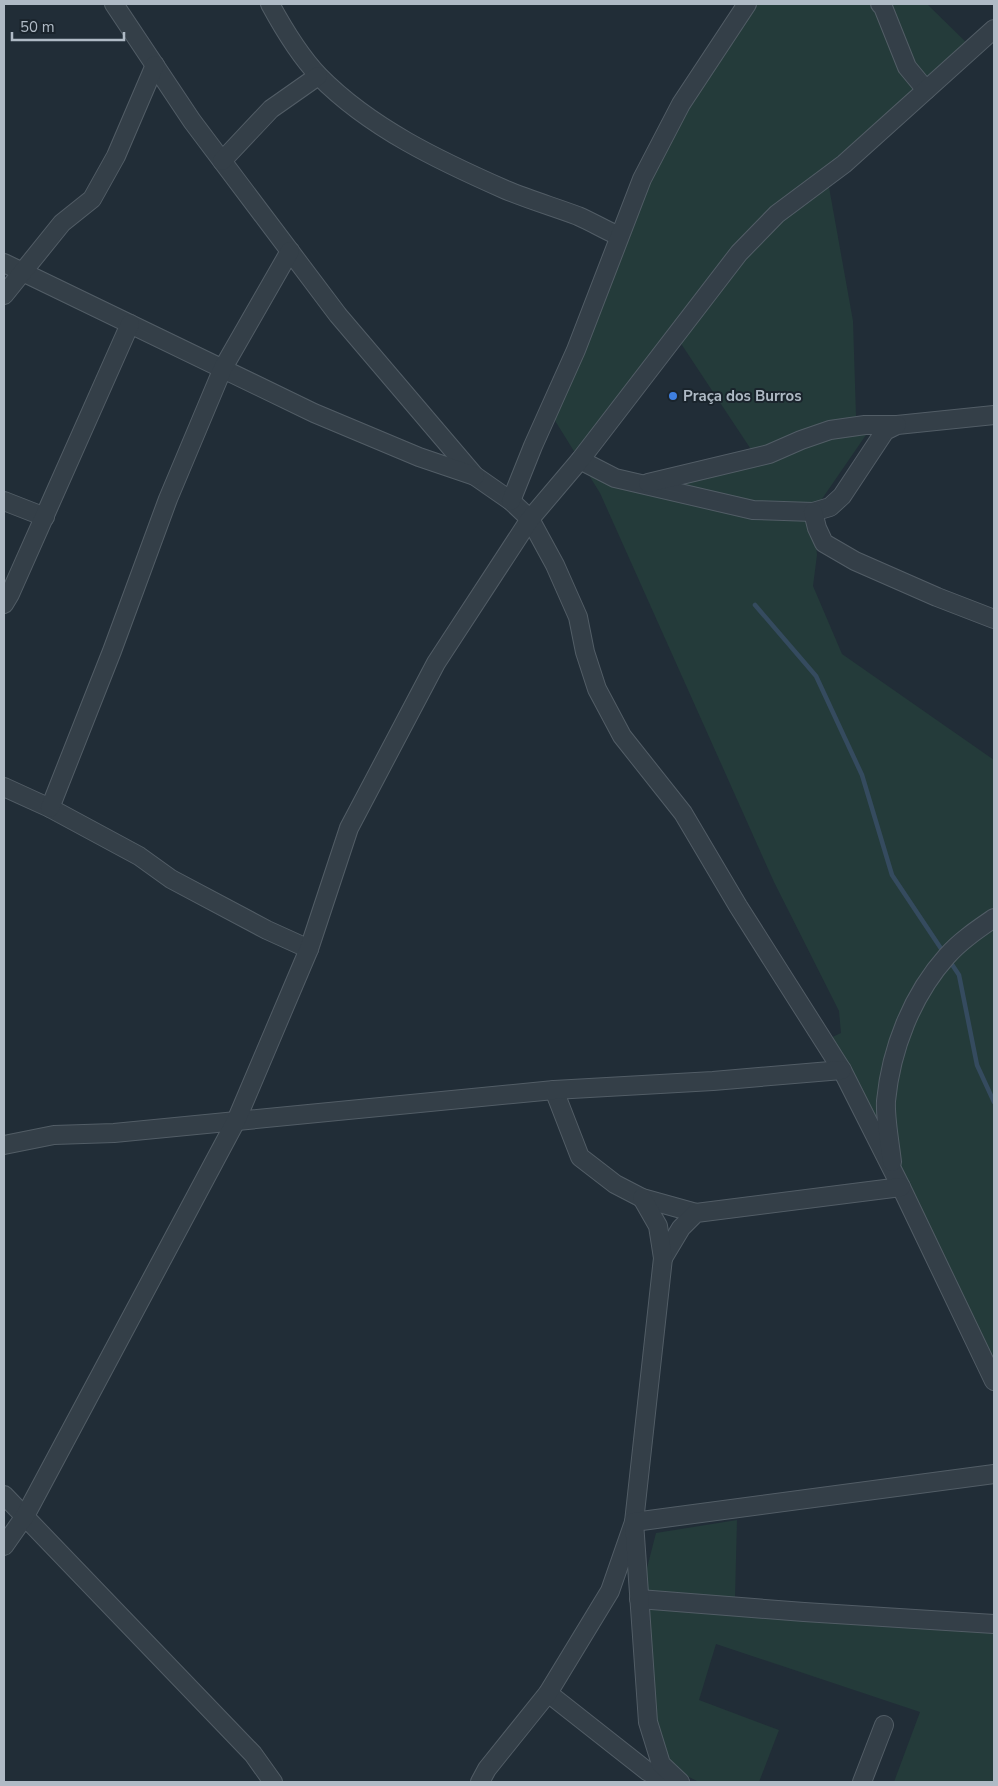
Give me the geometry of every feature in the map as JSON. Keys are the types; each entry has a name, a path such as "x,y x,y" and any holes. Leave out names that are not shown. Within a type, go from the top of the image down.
{"street":[{"path":"114,4 192,121 338,315 475,476 510,501 530,519 555,565 578,618 585,652 597,689 622,736 683,812 738,906 842,1070 994,1381"},
{"path":"270,4 318,76 359,111 394,134 444,161 508,190 579,217 619,236"},
{"path":"510,501 576,350 642,179 681,104 747,4"},
{"path":"880,4 884,7 907,67 926,90"},
{"path":"4,1546 25,1516 236,1121 309,949 349,828 436,663 530,519 580,460 739,253 777,214 844,164 994,29"},
{"path":"4,295 62,223 92,199 116,156 155,66"},
{"path":"222,161 271,109 318,76"},
{"path":"50,808 112,651 168,499 223,368 290,251"},
{"path":"4,263 314,413 419,456 475,476"},
{"path":"4,604 45,518 130,324"},
{"path":"645,484 769,454 800,440 830,430 865,425 932,423 994,415"},
{"path":"580,460 615,478 753,510 813,512 830,507 842,496 885,431 897,425"},
{"path":"4,501 45,518"},
{"path":"813,512 817,528 824,543 855,561 937,597 994,619"},
{"path":"4,787 50,808 139,856 171,879 267,930 309,949"},
{"path":"897,1180 886,1102 896,1049 908,1017 934,972 946,956 957,946 994,918"},
{"path":"4,1145 54,1136 114,1133 554,1090 713,1081 842,1070"},
{"path":"554,1090 580,1157 615,1184 642,1198 696,1213 897,1180"},
{"path":"642,1198 658,1226 662,1258 634,1522 639,1599 648,1722 660,1764 680,1782"},
{"path":"662,1258 681,1228 696,1213"},
{"path":"634,1522 994,1474"},
{"path":"4,1495 253,1754 273,1782"},
{"path":"4,1529 25,1516"},
{"path":"480,1782 487,1769 548,1693 610,1591 634,1522"},
{"path":"639,1599 994,1624"},
{"path":"548,1693 647,1771 666,1782"},
{"path":"862,1782 884,1725"}],"green space":[{"path":"747,4 927,4 972,48 827,176 853,321 856,416 868,432 813,512 817,555 813,586 842,654 994,760 994,1381 824,1041 841,1033 839,1011 774,882 600,493 549,411 642,179","holes":["676,336 756,457 645,484 580,460"]},
{"path":"737,1520 735,1598 994,1624 994,1782 894,1782 920,1712 716,1644 699,1700 779,1730 759,1782 699,1782 687,1776 668,1761 658,1735 639,1599 656,1533"}],"waterway":[{"path":"755,605 816,676 862,775 892,875 944,953"},
{"path":"949,960 959,975 977,1065 994,1102"}],"place":[{"name":"Praça dos Burros","path":"673,396"}]}
